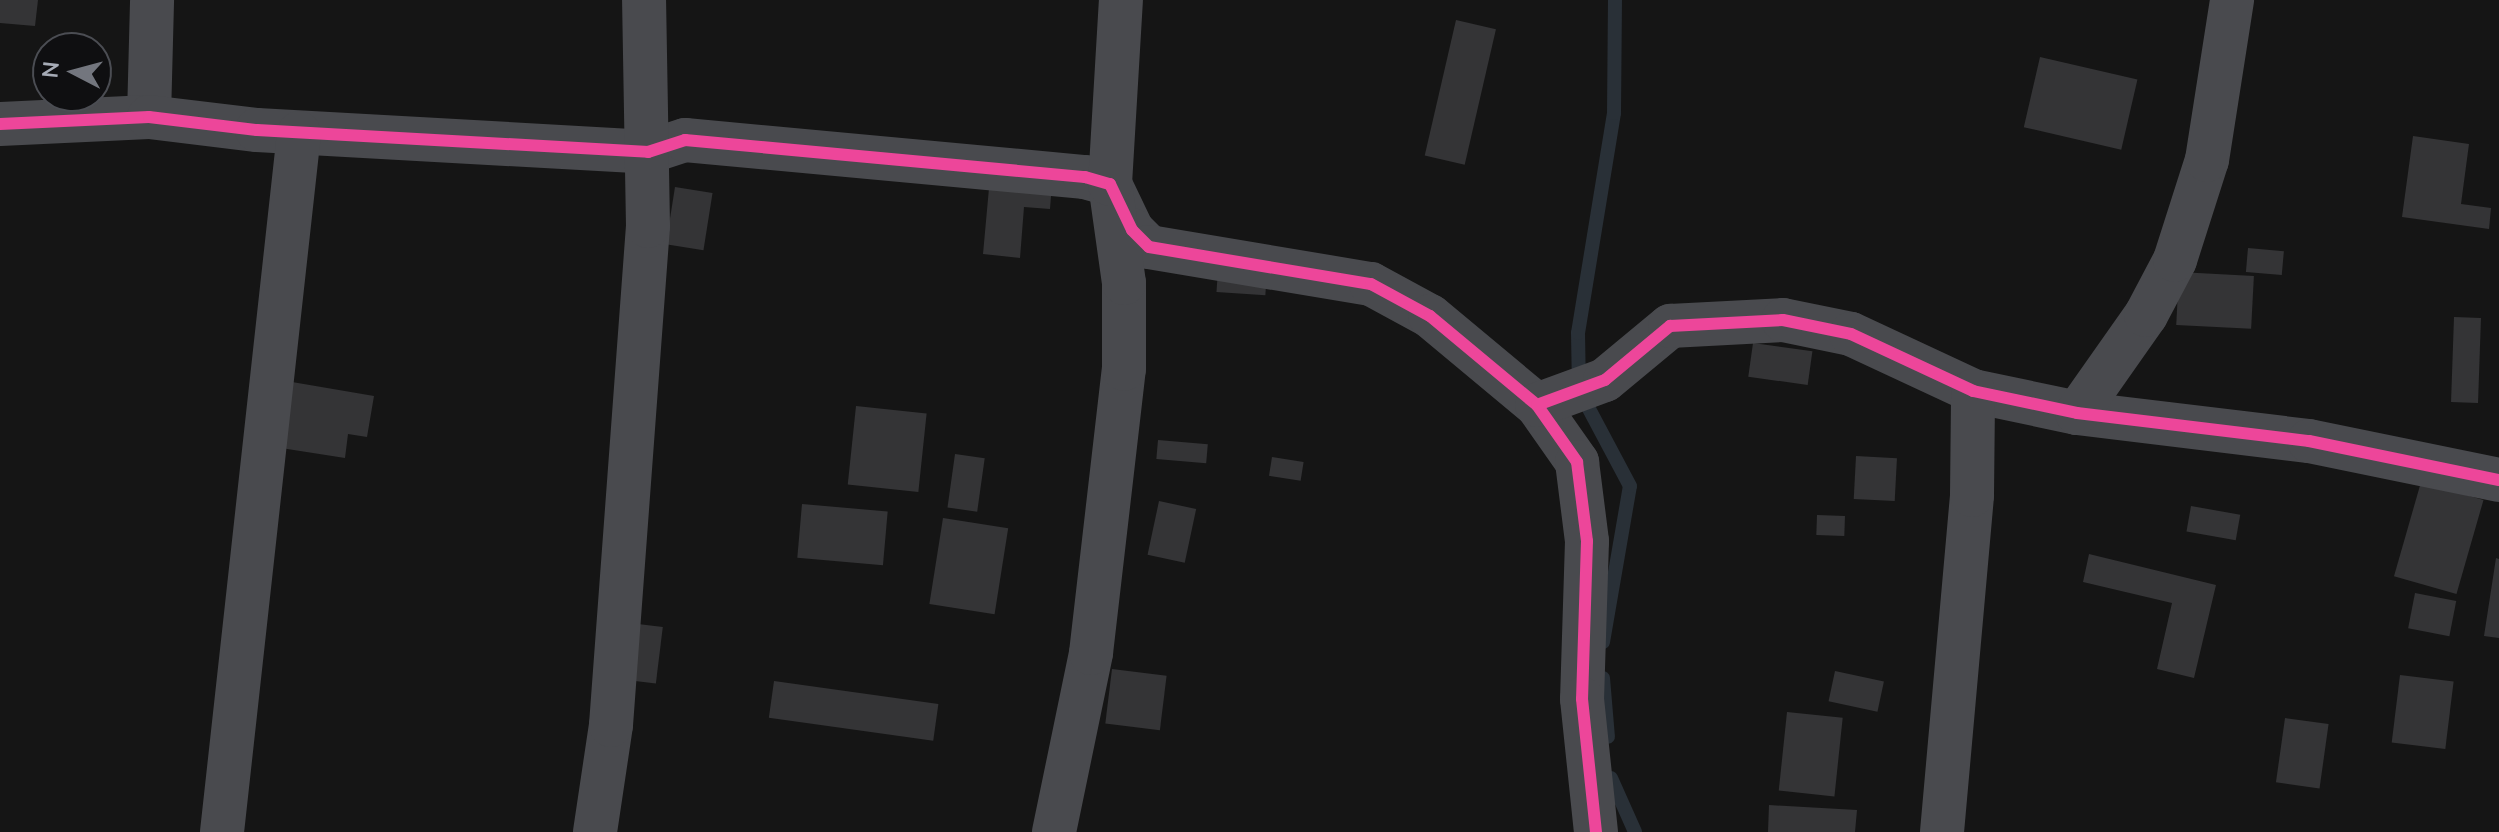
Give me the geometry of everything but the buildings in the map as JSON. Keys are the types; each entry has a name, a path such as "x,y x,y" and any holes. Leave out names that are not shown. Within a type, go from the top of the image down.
{"street":[{"path":"149,117 152,0"},
{"path":"595,832 613,709 648,226 644,0"},
{"path":"1054,832 1091,653 1124,369 1124,283 1110,184 1121,0"},
{"path":"2077,413 2146,315 2175,260 2207,160 2232,0"},
{"path":"0,124 149,117 299,133 648,152 685,140 859,152 1110,184"},
{"path":"222,832 299,133"},
{"path":"1110,184 1132,230 1149,247 1371,284 1430,316 1537,405 1577,462 1587,541 1583,728 1596,832"},
{"path":"1537,405 1605,380 1670,326 1783,320 1851,334 1973,391 2077,413 2309,441 2499,480"},
{"path":"1942,832 1972,495 1973,391"}],"waterway":[{"path":"1603,642 1630,486 1579,390 1578,333 1614,113 1615,0"},
{"path":"1603,678 1608,737"},
{"path":"1611,778 1635,832"}],"cycle path":[{"path":"0,124 149,117 257,130 648,152 685,140 1085,177 1110,184 1132,230 1149,247 1371,284 1430,316 1537,405 1577,462 1587,541 1582,699 1596,832"},
{"path":"1537,405 1605,380 1670,326 1783,320 1851,334 1973,391 2077,413 2309,441 2499,480"}]}
